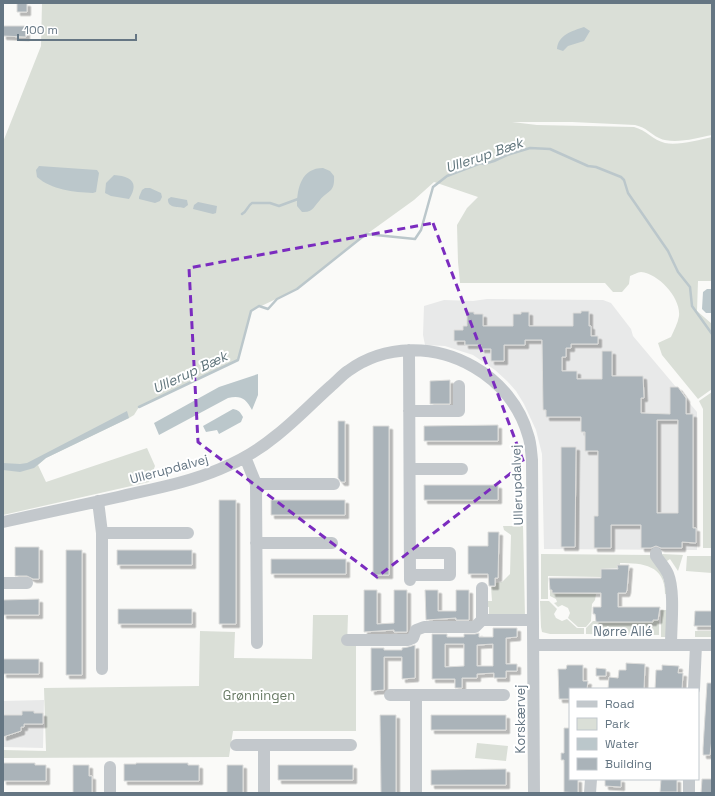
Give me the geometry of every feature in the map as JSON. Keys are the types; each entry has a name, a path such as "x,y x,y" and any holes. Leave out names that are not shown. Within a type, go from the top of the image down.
{"street":[{"path":"409,350 410,577 450,575 450,553 410,553"},
{"name":"Ullerupdalvej","path":"3,522 161,488 197,478 245,457 277,435 348,371 369,359 386,353 409,350 438,353 463,360 484,372 505,391 520,412 529,435 532,460 534,645"},
{"path":"409,411 459,411 459,386"},
{"path":"245,457 256,484 257,643"},
{"path":"410,469 462,469"},
{"path":"256,484 334,484"},
{"path":"98,501 102,533 102,670"},
{"path":"102,533 188,533"},
{"path":"256,544 332,544"},
{"path":"656,553 656,556 668,574 670,583 671,645"},
{"path":"3,583 27,583"},
{"path":"347,640 408,640 414,638 416,630 424,627 475,627 482,620 482,588"},
{"path":"482,620 533,620"},
{"name":"Nørre Allé","path":"534,645 712,645"},
{"name":"Korskærvej","path":"534,645 534,793"},
{"path":"694,688 696,645"},
{"name":"Korskærvej","path":"390,695 504,695"},
{"path":"416,695 416,793"},
{"path":"236,744 351,745"},
{"path":"264,744 264,793"},
{"path":"110,767 110,793"},
{"path":"590,780 590,793"},
{"path":"689,793 690,780"}],"highlighted area":[{"path":"433,223 524,463 377,577 198,442 189,268"}],"shaded area":[{"path":"487,299 603,300 611,303 631,329 633,336 697,412 697,550 544,549 542,454 536,430 524,404 516,391 507,381 495,370 473,355 445,346 425,345 423,335 424,306 444,300 473,301"},
{"path":"44,700 43,748 3,747 3,701"}],"green space":[{"path":"42,3 712,3 712,135 671,141 659,138 645,129 635,125 572,122 512,122 537,125 634,127 642,130 661,142 670,144 712,137 712,281 698,281 697,311 712,324 712,389 698,399 662,355 658,343 671,337 677,324 679,309 668,288 655,277 648,274 640,272 630,276 629,284 622,292 613,292 605,283 460,283 457,225 467,208 478,197 434,182 414,200 342,252 297,289 251,311 238,360 139,407 134,415 129,418 46,458 38,465 46,482 147,448 155,466 149,482 3,515 3,142 41,46"},
{"path":"712,392 712,548 703,548 703,409 699,401"},
{"path":"503,526 523,526 525,617 489,617 489,607 485,607 486,601 492,601 491,587 496,587 496,583 502,582 510,574 511,535 504,530"},
{"path":"541,554 651,555 661,569 667,594 665,594 664,584 657,571 644,565 620,563 618,568 601,569 601,577 548,576 548,599 541,599"},
{"path":"662,554 683,555 678,571 670,559 664,563"},
{"path":"687,556 712,556 712,573 686,571"},
{"path":"550,590 552,590 552,593 596,594 595,600 592,604 591,621 586,627 578,627 568,618 570,613 568,608 562,605 558,607 554,603 557,602 556,599 550,596"},
{"path":"540,601 549,601 557,609 554,614 556,618 562,621 567,619 577,628 584,628 584,634 550,634 542,632"},
{"path":"661,610 667,610 668,637 661,637"},
{"name":"Grønningen","path":"313,615 348,615 347,646 356,646 356,731 233,731 229,757 3,758 3,750 46,751 44,688 199,686 200,631 235,632 234,658 312,659"},
{"path":"653,620 658,620 659,622 659,635 586,634 586,628 593,621 653,622"},
{"path":"695,631 712,631 712,637 695,637"},
{"path":"477,743 508,746 506,761 475,758"}],"water":[{"path":"584,27 590,31 584,41 568,46 563,51 557,49 560,40 566,34"},
{"path":"39,166 97,170 99,173 96,192 63,190 49,185 37,177 36,170"},
{"path":"323,168 330,171 334,176 333,186 313,209 302,212 297,206 297,199 302,180 310,171"},
{"path":"114,175 125,177 132,181 134,188 129,199 111,196 105,193 106,183"},
{"path":"145,188 150,188 161,193 162,197 160,201 155,203 139,199 142,190"},
{"path":"171,197 187,200 188,205 184,208 171,206 168,199"},
{"path":"198,202 217,206 216,213 213,214 193,209 194,205"},
{"path":"707,289 712,289 712,313 706,313 702,309 703,292"},
{"path":"258,374 258,395 252,410 242,398 228,398 159,435 154,423 219,387"},
{"path":"233,409 242,415 243,417 241,422 219,434 217,430 206,432 203,426"},
{"path":"127,411 129,418 46,458 34,468 20,472 3,470 3,463 27,463"}],"building":[{"path":"17,3 27,3 27,12 17,12"},
{"path":"3,26 26,26 26,37 3,36"},
{"path":"581,311 589,311 591,336 598,336 598,344 571,344 571,348 566,348 566,357 562,357 562,371 577,371 577,379 602,379 602,351 612,351 612,376 643,376 644,398 641,398 641,413 670,414 670,387 678,387 686,398 686,414 693,414 693,528 696,528 696,543 682,542 682,548 661,548 656,546 651,548 641,548 641,525 611,525 611,548 594,548 594,516 598,516 598,451 585,451 585,432 581,432 581,417 546,417 546,410 543,410 542,340 525,340 525,345 504,345 504,361 491,361 491,349 481,349 481,345 465,345 465,341 454,341 454,330 463,330 463,326 467,326 467,312 483,314 483,326 513,326 513,314 529,312 529,326 573,326 573,313 581,313","holes":["657,420 678,420 678,513 657,513"]},
{"path":"450,380 450,404 430,404 430,381"},
{"path":"338,421 345,421 345,482 341,482 338,478"},
{"path":"498,425 498,441 424,441 424,426"},
{"path":"373,426 389,426 389,575 373,575"},
{"path":"561,447 576,447 575,547 561,547"},
{"path":"424,485 498,485 498,500 424,500"},
{"path":"219,500 236,500 236,624 219,624"},
{"path":"271,500 345,500 345,515 271,515"},
{"path":"488,532 499,532 498,578 495,578 495,586 489,586 488,574 468,574 468,546 488,546"},
{"path":"15,547 39,547 39,579 33,579 27,576 15,576"},
{"path":"66,550 82,550 82,675 66,675"},
{"path":"117,550 192,550 192,565 117,565"},
{"path":"271,559 346,559 346,574 271,574"},
{"path":"617,565 629,565 627,590 626,593 618,593 618,607 660,607 658,620 653,620 653,622 596,622 595,614 593,614 593,607 601,607 601,593 552,593 552,590 550,590 549,578 601,578 601,569 618,569"},
{"path":"364,590 377,590 377,624 394,623 394,590 407,590 407,632 394,632 394,630 364,632"},
{"path":"425,590 438,590 438,611 456,611 456,590 469,590 469,620 456,620 456,618 426,620"},
{"path":"39,599 39,615 3,615 3,600"},
{"path":"118,609 192,609 192,624 118,624"},
{"path":"695,611 712,611 712,626 694,626"},
{"path":"493,628 517,628 517,637 506,638 506,664 517,664 517,671 506,671 506,678 494,678 494,673 477,674 477,678 462,678 462,688 455,688 455,679 432,679 432,634 447,634 447,637 464,637 464,634 479,633 479,637 493,637","holes":["445,644 464,644 464,666 445,667","493,644 493,666 477,666 477,645"]},
{"path":"415,645 415,678 402,679 402,657 384,657 384,690 371,691 371,648 402,650 402,648"},
{"path":"3,659 39,659 39,674 3,674"},
{"path":"626,663 645,664 644,688 608,688 609,677 618,678 619,670 626,670"},
{"path":"567,665 583,665 583,681 588,681 587,688 569,688 569,699 559,699 558,669 566,669"},
{"path":"662,665 679,666 678,673 683,673 682,688 655,688 656,670 662,670"},
{"path":"596,668 606,669 606,676 596,676"},
{"path":"707,683 712,683 712,739 710,755 703,755 703,748"},
{"path":"22,711 43,713 43,724 24,724 24,727 21,727 21,731 3,737 3,715 22,715"},
{"path":"380,715 396,715 396,793 381,793"},
{"path":"431,715 506,715 506,730 431,730"},
{"path":"564,728 569,728 569,780 578,780 578,793 564,792 564,760 561,760 561,753 564,753"},
{"path":"3,763 35,763 35,765 46,765 46,781 3,781"},
{"path":"188,763 188,765 199,765 199,781 124,781 124,764"},
{"path":"73,765 89,765 89,776 92,776 92,793 73,793"},
{"path":"227,765 243,765 243,793 227,793"},
{"path":"278,765 353,765 353,780 278,780"},
{"path":"506,769 506,785 431,785 431,770"},
{"path":"702,779 712,779 712,793 701,793"},
{"path":"605,780 621,780 621,787 605,786"},
{"path":"661,780 677,780 677,792 660,792"}],"waterway":[{"name":"Ullerup Bæk","path":"139,407 238,360 251,311 259,306 268,309 277,299 297,289 366,234 415,239 421,230 433,187 447,176 481,163 484,164 494,161 507,155 530,148 550,149 588,166 596,167 621,177 624,180 628,193 668,251 678,272 690,287 692,306 712,334"},
{"path":"242,214 252,203 270,203 279,206 298,199"}]}
